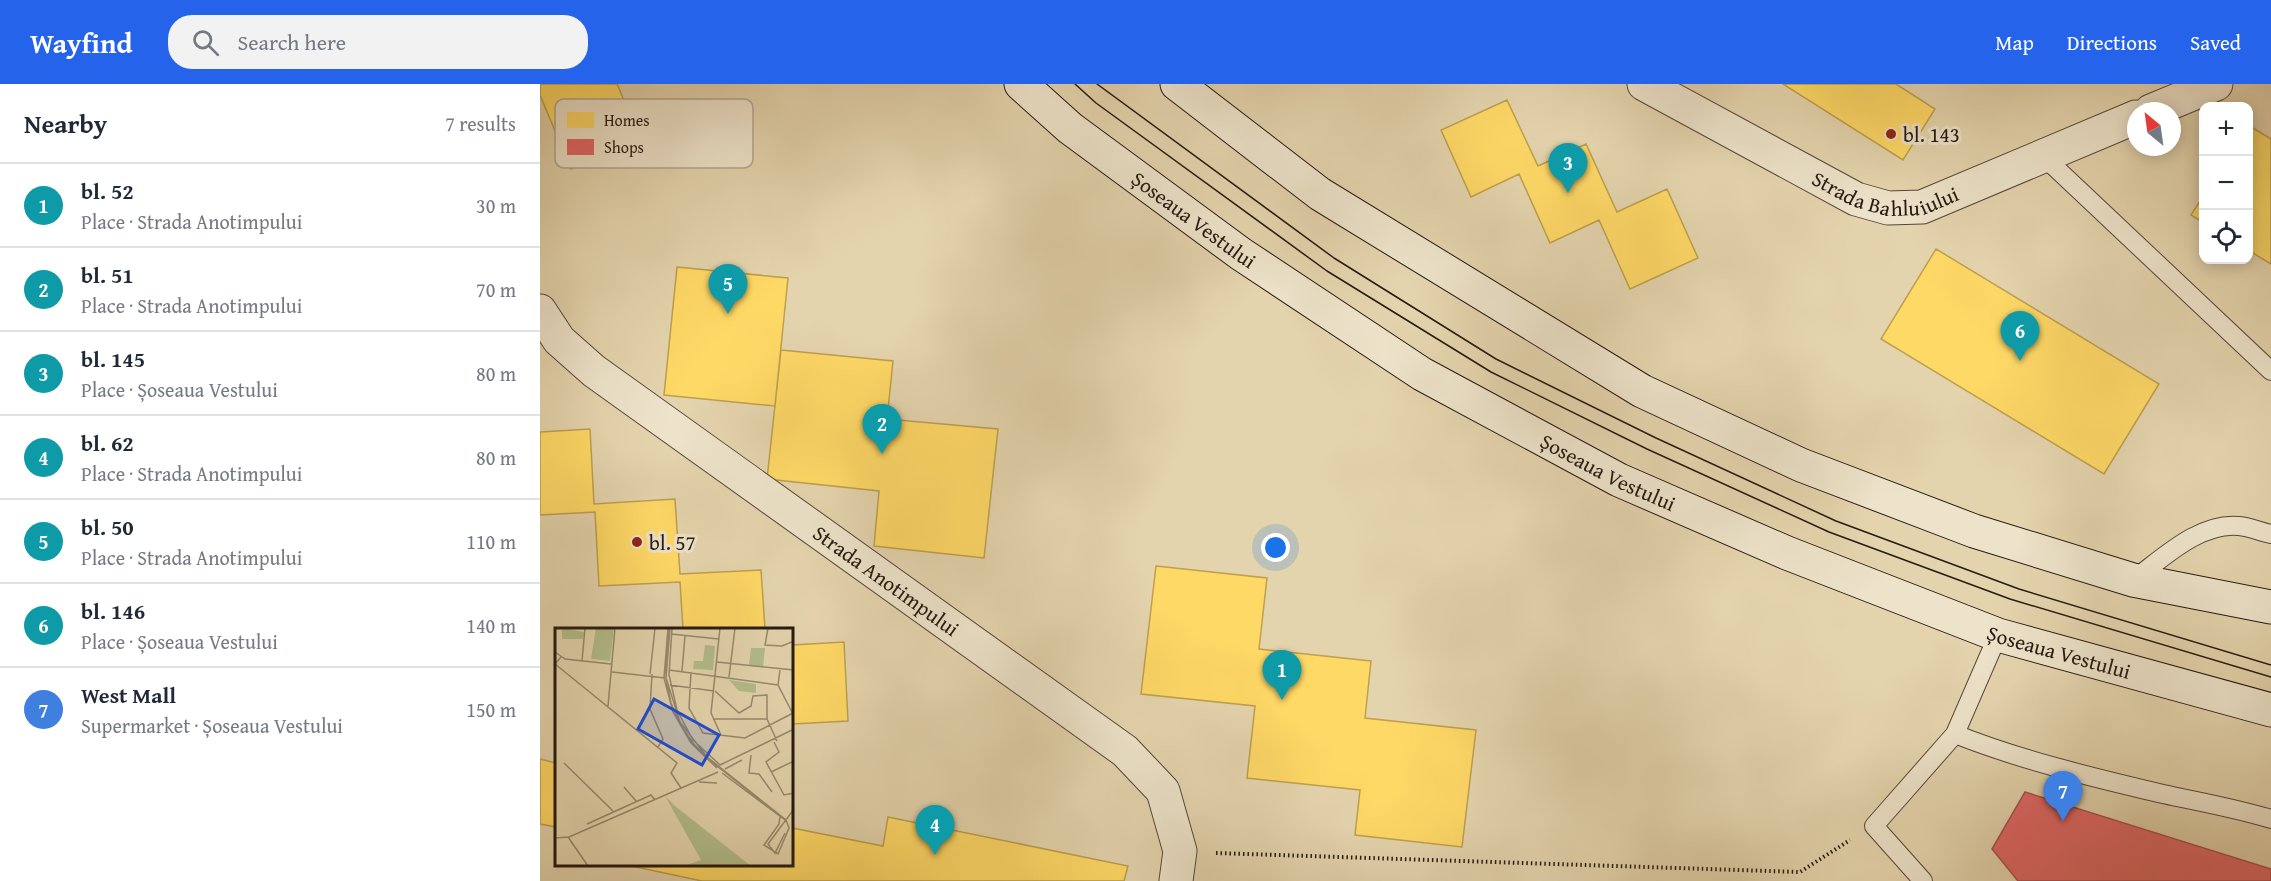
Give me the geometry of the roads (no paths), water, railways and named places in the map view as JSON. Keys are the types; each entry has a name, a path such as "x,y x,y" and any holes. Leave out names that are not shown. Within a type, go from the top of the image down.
{"main road":[{"name":"Șoseaua Vestului","path":"1021,84 1070,128 1240,254 1422,374 1619,480 1787,553 1998,635 2271,710"},
{"path":"1177,84 1320,194 1642,391 1801,465 1974,531 2133,580 2271,607"},
{"name":"Strada Bahluiului","path":"1644,84 1856,199 1888,207 1922,207 2127,121"},
{"path":"2173,102 2216,84"},
{"name":"Strada Anotimpului","path":"540,311 559,340 594,371 1125,751 1163,791 1178,866"}],"lane":[{"path":"2043,156 2271,371"},
{"path":"2133,580 2182,544 2209,530 2238,526 2271,534"},
{"path":"1923,881 1874,826 1955,734 1998,635"},
{"path":"1955,734 1996,750 2163,794 2237,809 2271,819"}],"tram line":[{"path":"1075,84 1096,103 1327,271 1491,372 1647,449 1829,532 2010,599 2271,677"},
{"path":"1097,84 1334,258 1496,359 1656,438 1836,521 2019,589 2271,665"}],"place":[{"name":"bl. 143","path":"1891,134"},
{"name":"bl. 145","path":"1568,193"},
{"name":"bl. 50","path":"728,314"},
{"name":"bl. 146","path":"2020,361"},
{"name":"bl. 51","path":"882,454"},
{"name":"bl. 57","path":"637,542"},
{"name":"bl. 52","path":"1282,700"},
{"name":"West Mall","path":"2063,821"},
{"name":"bl. 62","path":"935,855"}]}
